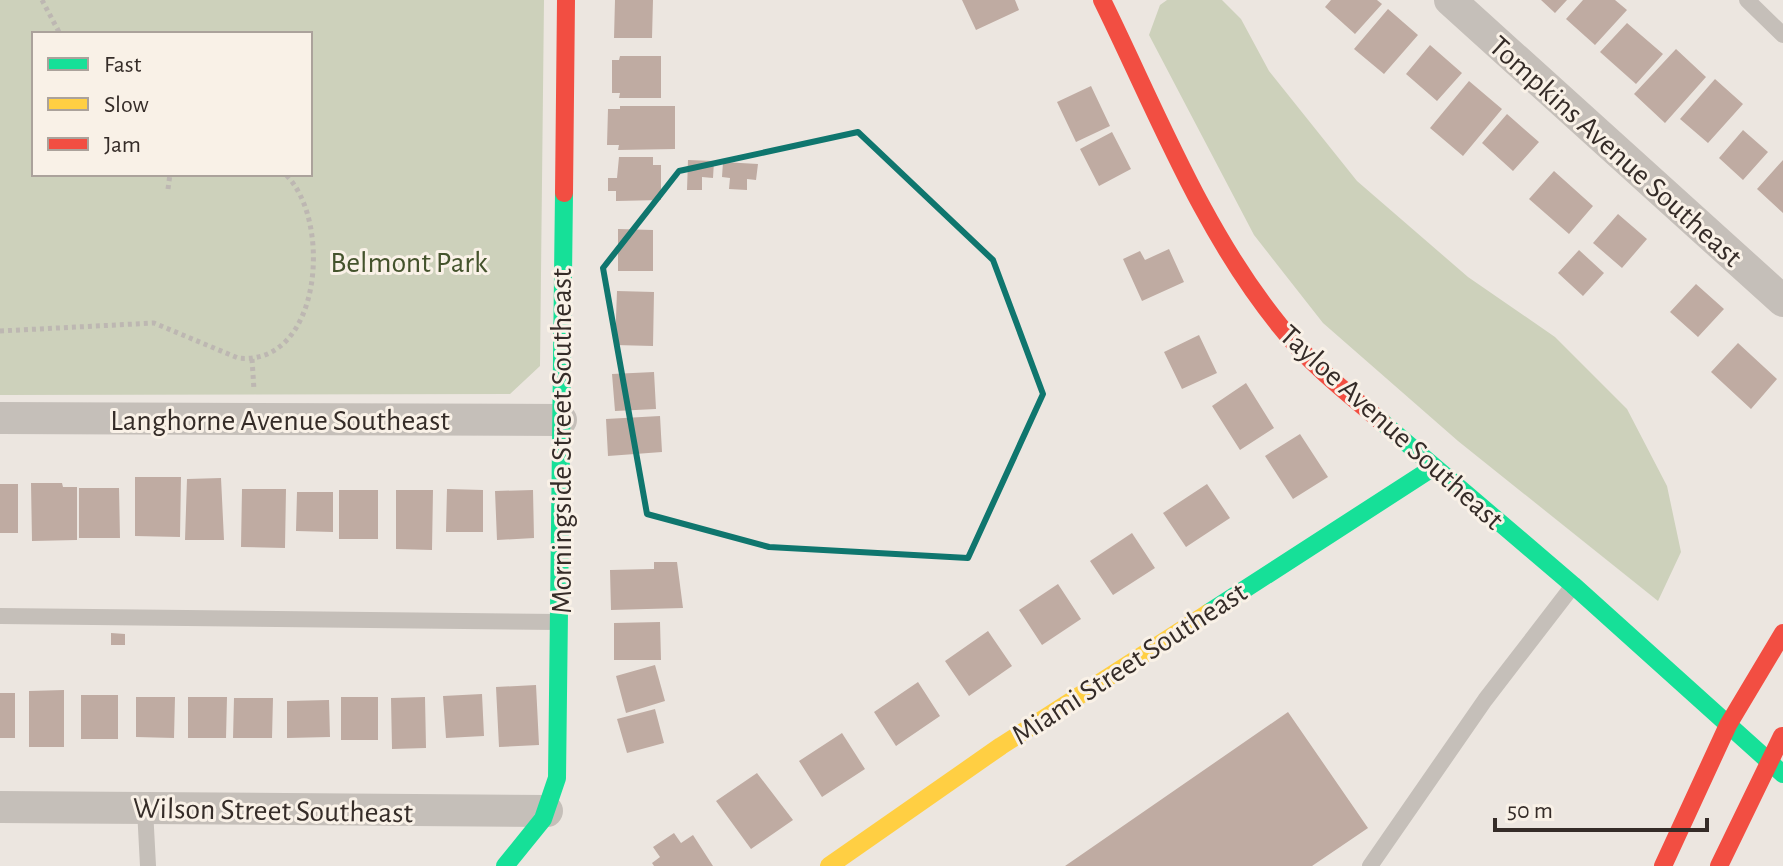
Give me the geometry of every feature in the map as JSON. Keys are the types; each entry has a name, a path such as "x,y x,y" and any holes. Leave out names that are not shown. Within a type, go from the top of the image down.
{"street":[{"name":"Morningside Street Southeast","path":"505,866 547,811 557,778 566,0"},
{"name":"Tayloe Avenue Southeast","path":"1102,0 1245,282 1280,330 1314,365 1573,585 1783,774"},
{"name":"Tompkins Avenue Southeast","path":"1450,0 1783,301"},
{"name":"Langhorne Avenue Southeast","path":"0,418 561,420"},
{"name":"Miami Street Southeast","path":"829,866 1001,746 1434,467"},
{"path":"1663,866 1728,725 1783,633"},
{"path":"1719,866 1783,734"},
{"name":"Wilson Street Southeast","path":"0,807 547,811"}],"lane":[{"path":"1747,0 1783,35"},
{"path":"1370,866 1485,700 1573,585"},
{"path":"0,616 560,622"},
{"path":"145,809 148,866"}],"path":[{"path":"42,0 59,32"},
{"path":"168,189 170,176"},
{"path":"0,331 93,323 154,323 238,358 252,359 267,354 281,345 294,330 304,311 313,267 311,220 295,184 287,176"}],"highlighted area":[{"path":"858,132 993,260 1043,394 968,558 769,547 647,514 603,268 679,171"}],"green space":[{"name":"Belmont Park","path":"0,0 544,0 540,366 510,394 0,395"},
{"path":"1167,0 1222,0 1241,19 1269,71 1357,181 1468,277 1555,337 1627,409 1667,486 1681,552 1658,601 1458,441 1323,323 1254,235 1149,35 1160,5"}],"building":[{"path":"615,0 653,0 652,38 614,38"},
{"path":"962,0 1015,0 1019,10 976,30"},
{"path":"1331,0 1377,0 1382,4 1355,34 1325,7"},
{"path":"1541,0 1567,0 1555,13"},
{"path":"1583,0 1615,0 1627,10 1595,45 1566,19"},
{"path":"1388,9 1418,35 1384,74 1354,49"},
{"path":"1627,23 1663,54 1636,84 1600,52"},
{"path":"1430,45 1462,73 1437,101 1406,74"},
{"path":"1676,49 1706,77 1665,123 1634,94"},
{"path":"620,56 661,56 661,98 619,98 620,93 612,93 612,60 619,60"},
{"path":"1715,79 1743,104 1708,143 1680,119"},
{"path":"1469,81 1502,109 1463,156 1430,128"},
{"path":"1091,86 1110,126 1076,142 1057,102"},
{"path":"620,106 675,106 675,149 618,150 619,145 607,145 608,109 620,109"},
{"path":"1507,114 1539,142 1513,171 1482,143"},
{"path":"1743,130 1768,152 1743,180 1719,158"},
{"path":"1112,132 1131,169 1099,186 1080,149"},
{"path":"619,157 653,157 653,165 661,165 661,200 616,201 616,191 608,191 608,178 617,178"},
{"path":"688,160 714,161 713,178 702,177 702,190 687,190"},
{"path":"1783,160 1783,213 1757,189"},
{"path":"723,162 758,164 756,180 747,179 747,190 729,189 730,178 722,177"},
{"path":"1554,171 1593,206 1569,234 1529,199"},
{"path":"1618,214 1647,239 1622,268 1593,243"},
{"path":"618,229 653,230 653,271 618,271"},
{"path":"1169,249 1184,282 1142,301 1123,259 1140,251 1145,260"},
{"path":"1579,250 1604,273 1583,296 1558,273"},
{"path":"1696,284 1724,309 1698,337 1670,312"},
{"path":"617,291 654,292 653,346 615,345"},
{"path":"1199,335 1217,373 1182,389 1164,352"},
{"path":"1738,343 1777,379 1751,409 1711,372"},
{"path":"654,372 656,409 615,411 612,374"},
{"path":"1246,383 1274,428 1240,450 1212,406"},
{"path":"660,416 662,452 608,456 606,419"},
{"path":"1300,434 1328,477 1293,499 1265,456"},
{"path":"135,477 181,477 180,537 135,536"},
{"path":"221,478 224,540 185,540 187,479"},
{"path":"31,483 62,483 63,487 77,487 77,540 32,541"},
{"path":"0,484 18,484 18,533 0,533"},
{"path":"1207,484 1230,518 1186,547 1163,513"},
{"path":"79,488 119,488 120,538 79,538"},
{"path":"242,489 286,489 285,548 241,547"},
{"path":"447,489 483,490 483,532 446,532"},
{"path":"339,490 378,490 378,539 339,539"},
{"path":"396,490 433,490 432,550 396,549"},
{"path":"533,490 534,538 497,540 495,491"},
{"path":"297,492 333,492 333,532 296,531"},
{"path":"1132,533 1155,568 1113,595 1090,561"},
{"path":"654,562 677,562 683,608 611,610 610,570 654,569"},
{"path":"1058,584 1081,619 1042,645 1019,610"},
{"path":"660,622 661,660 614,660 614,623"},
{"path":"988,631 1012,666 969,696 945,661"},
{"path":"111,633 125,634 125,645 111,645"},
{"path":"655,665 665,701 626,713 616,676"},
{"path":"918,682 940,716 896,746 874,712"},
{"path":"536,685 539,745 499,747 496,687"},
{"path":"64,690 64,747 29,747 29,691"},
{"path":"0,693 15,693 15,738 0,738"},
{"path":"482,694 484,736 446,738 443,696"},
{"path":"81,695 118,695 118,739 81,739"},
{"path":"136,697 175,697 174,738 136,737"},
{"path":"188,697 227,697 226,738 188,738"},
{"path":"341,697 378,697 378,740 341,740"},
{"path":"425,697 426,748 392,749 391,698"},
{"path":"234,698 273,698 272,738 233,738"},
{"path":"329,700 330,737 287,738 287,701"},
{"path":"655,709 664,743 627,753 617,719"},
{"path":"1288,712 1368,828 1312,866 1065,866"},
{"path":"842,733 865,769 822,797 799,761"},
{"path":"757,773 793,820 751,849 716,801"},
{"path":"674,833 681,843 693,835 713,866 654,866 652,863 660,857 653,847"}],"traffic: fast":[{"path":"505,866 543,819 557,778 564,193"},
{"path":"1382,422 1573,585 1783,774"},
{"path":"1208,613 1434,467"}],"traffic: slow":[{"path":"829,866 1001,746 1208,613"}],"traffic: jam":[{"path":"564,193 566,0"},
{"path":"1102,0 1182,168 1252,289 1303,352 1382,422"},
{"path":"1663,866 1728,725 1783,633"},
{"path":"1719,866 1782,736"}]}
